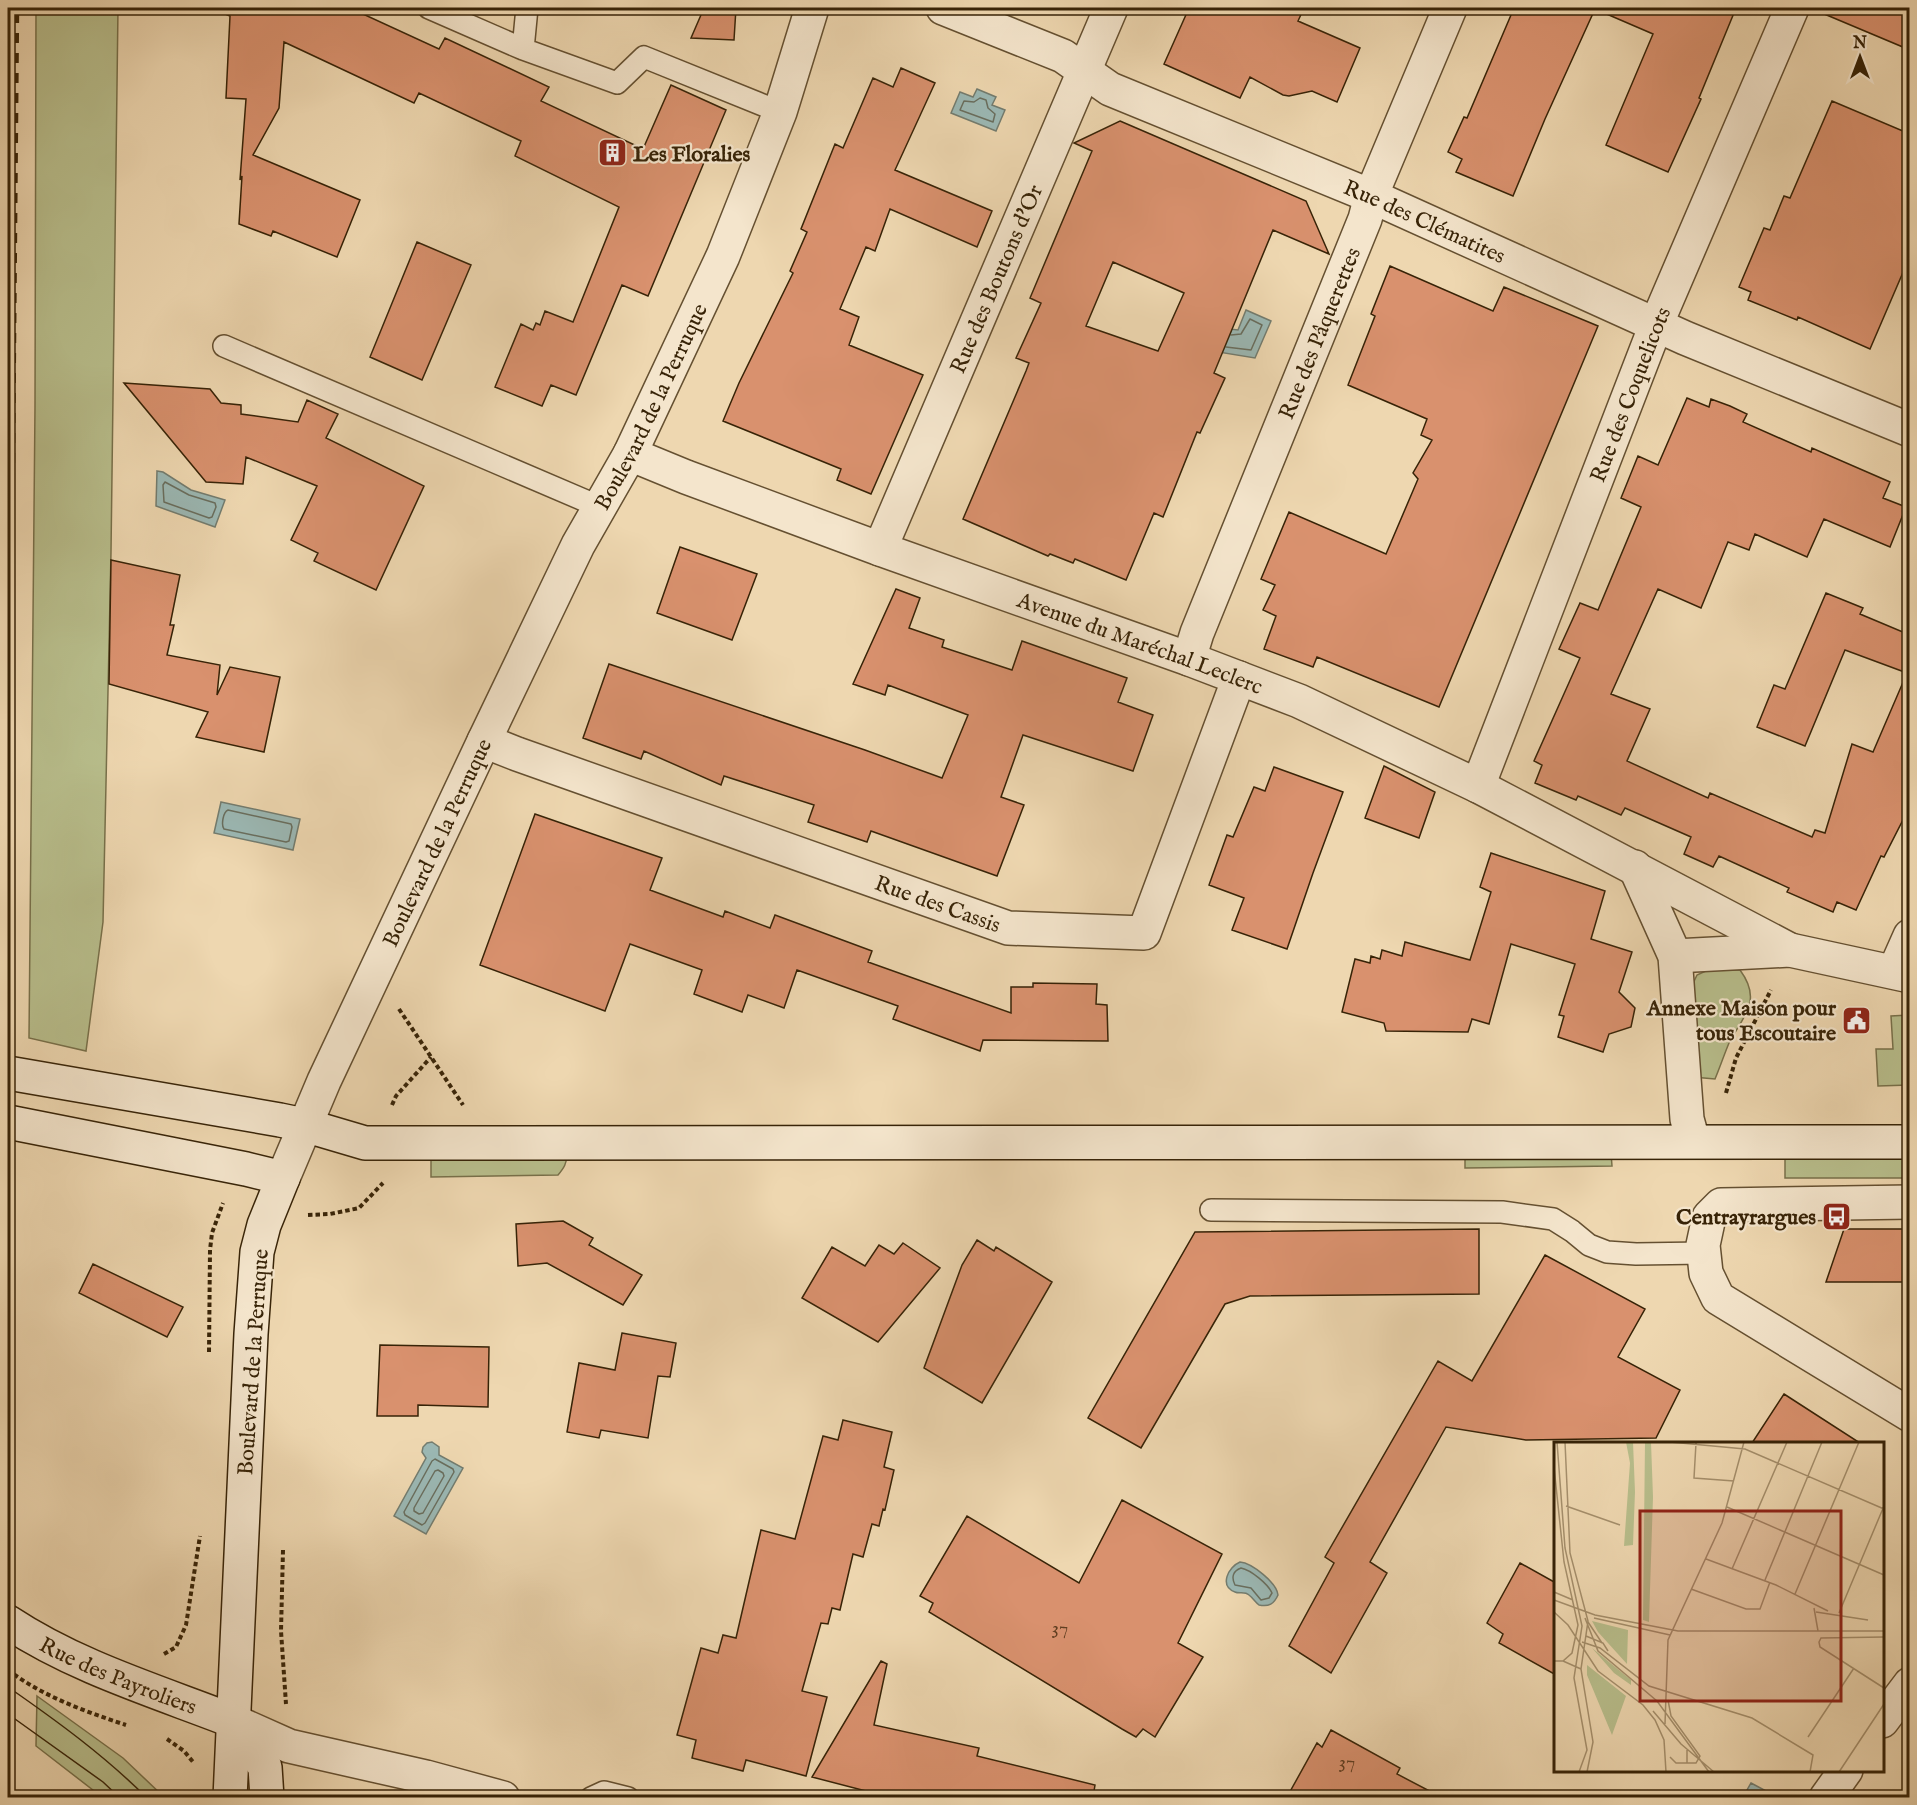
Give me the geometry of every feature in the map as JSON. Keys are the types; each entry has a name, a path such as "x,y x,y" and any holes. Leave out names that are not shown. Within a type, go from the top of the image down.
{"street":[{"name":"Boulevard de la Perruque","path":"229,1793 256,1252 264,1225 304,1125 484,741 578,545 630,454 723,256 780,112 812,8"},
{"name":"Rue des Clématites","path":"943,8 1063,56 1110,89 1371,196 1656,325 1910,430"},
{"name":"Rue des Boutons d'Or","path":"880,549 1111,8"},
{"name":"Rue des Pâquerettes","path":"1189,658 1197,633 1365,219 1371,196 1450,8"},
{"name":"Rue des Coquelicots","path":"1478,786 1656,325 1792,8"},
{"name":"Avenue du Maréchal Leclerc","path":"630,454 676,474 1189,658 1299,701 1478,786 1790,950"},
{"name":"Rue des Cassis","path":"484,741 1008,928 1144,933 1239,678"},
{"path":"1635,867 1675,956 1687,1119 1693,1141"},
{"path":"1902,974 1910,936"},
{"name":"Avenue du Maréchal Leclerc","path":"1675,956 1790,950 1902,974"},
{"path":"8,1073 304,1125 365,1143 1910,1142"},
{"path":"8,1122 284,1178"},
{"path":"1910,1202 1721,1205 1709,1217 1703,1245 1706,1273 1718,1298 1910,1415"},
{"name":"Rue des Payroliers","path":"8,1622 36,1641 85,1664 299,1749 503,1797"},
{"path":"1884,1718 1910,1684"},
{"path":"233,1721 265,1767 267,1797"},
{"path":"1826,1797 1845,1772"}],"lane":[{"path":"429,8 523,49 617,83 644,57 780,112"},
{"path":"523,49 527,8"},
{"path":"224,346 600,507"},
{"path":"1211,1210 1502,1212 1553,1219 1589,1245 1607,1252 1704,1253"},
{"path":"591,1797 604,1792 628,1797"}],"path":[{"path":"1726,1100 1726,1090 1736,1058 1790,950"},
{"path":"208,1356 210,1250"},
{"path":"186,1625 201,1532"},
{"path":"8,1670 29,1686 82,1711 134,1728"},
{"path":"165,1738 184,1751 199,1770 206,1787 229,1793"}],"green space":[{"path":"36,8 118,8 111,552 103,922 86,1051 29,1038"},
{"path":"1710,969 1740,970 1750,991 1745,1016 1729,1043 1715,1079 1693,1077 1689,992 1697,975"},
{"path":"1909,1015 1909,1085 1878,1086 1876,1049 1893,1049 1891,1016"},
{"path":"1785,1152 1909,1152 1909,1178 1785,1178"},
{"path":"431,1153 567,1154 565,1165 558,1175 431,1177"},
{"path":"1465,1153 1611,1153 1612,1166 1465,1168"},
{"path":"37,1696 123,1758 164,1797 102,1797 36,1746"}],"water":[{"path":"977,89 996,97 992,105 1005,110 996,131 951,113 960,92 973,97"},
{"path":"1246,310 1271,321 1255,358 1218,352 1222,328 1238,330"},
{"path":"157,471 163,472 191,490 225,500 215,527 156,506"},
{"path":"221,802 300,819 293,850 214,833"},
{"path":"432,1442 439,1447 439,1455 463,1468 426,1534 394,1516 426,1458 422,1452 423,1447"},
{"path":"1240,1562 1257,1570 1269,1580 1278,1595 1273,1603 1266,1606 1259,1605 1247,1594 1237,1593 1230,1589 1226,1581 1227,1577 1232,1568"},
{"path":"1751,1783 1770,1793 1768,1797 1743,1797"}],"building":[{"path":"211,8 350,8 439,49 445,38 549,87 541,101 643,149 671,85 726,110 648,296 622,285 576,395 551,385 542,406 495,387 521,324 533,330 536,323 540,325 545,311 573,322 619,207 515,156 521,141 419,93 414,103 284,42 279,108 253,155 360,200 337,257 273,231 271,236 239,224 246,99 226,98 230,16"},
{"path":"704,8 736,8 734,40 691,38"},
{"path":"1189,8 1304,8 1298,21 1360,48 1337,102 1312,91 1289,96 1283,95 1250,77 1240,98 1164,64"},
{"path":"1514,8 1736,8 1699,98 1701,99 1668,172 1606,145 1653,34 1595,9 1513,196 1456,172 1462,159 1448,152 1464,117 1467,118"},
{"path":"1810,8 1910,8 1910,50"},
{"path":"901,68 935,83 895,170 992,211 977,247 890,209 875,251 866,247 840,309 859,317 849,345 923,375 871,494 837,480 841,469 723,421 793,273 790,271 807,232 801,229 835,144 843,148 873,78 893,87"},
{"path":"1832,101 1910,134 1910,256 1870,349 1798,317 1797,320 1748,300 1751,292 1739,287 1764,228 1770,230 1784,196 1790,198"},
{"path":"1120,121 1306,201 1329,254 1273,230 1214,373 1225,378 1200,433 1197,432 1163,517 1154,513 1126,580 1075,559 1073,563 1050,554 1048,556 963,519 1029,363 1016,358 1041,303 1030,298 1092,151 1074,143","holes":["1113,262 1184,293 1158,351 1086,326"]},
{"path":"417,242 471,265 422,380 370,357"},
{"path":"1390,266 1493,311 1504,287 1598,326 1439,707 1317,657 1313,667 1264,649 1276,616 1263,610 1275,585 1261,579 1289,512 1386,554 1418,479 1413,473 1432,440 1421,435 1427,419 1348,385 1375,316 1371,314"},
{"path":"124,383 210,389 221,403 241,405 241,414 298,422 307,400 338,414 326,438 424,486 376,590 314,561 318,553 291,540 317,486 246,457 243,484 206,482"},
{"path":"1687,398 1709,407 1711,399 1730,406 1747,414 1743,422 1811,452 1812,448 1890,482 1883,498 1906,507 1890,547 1824,519 1807,557 1755,534 1749,550 1728,542 1701,608 1658,589 1611,694 1650,709 1627,761 1708,798 1710,793 1812,837 1815,830 1825,833 1852,744 1873,752 1907,673 1845,650 1805,746 1757,727 1774,685 1785,689 1826,593 1863,608 1860,614 1910,635 1910,806 1884,857 1881,856 1856,910 1837,902 1833,912 1787,892 1789,888 1719,856 1713,867 1684,854 1691,837 1625,808 1621,815 1578,796 1576,800 1535,783 1542,765 1534,761 1580,658 1559,649 1580,603 1598,610 1641,507 1621,498 1638,456 1658,465"},
{"path":"680,547 757,574 732,640 657,613"},
{"path":"111,560 180,575 170,625 174,625 167,655 220,665 217,695 230,667 280,677 264,752 196,737 208,712 109,684"},
{"path":"896,589 920,598 909,628 944,640 942,647 1012,670 1022,641 1127,678 1118,702 1153,715 1133,771 1023,735 1001,797 1024,805 997,876 871,831 867,842 808,822 814,805 724,776 721,785 644,751 641,759 583,738 609,664 942,778 968,715 888,685 885,695 853,684"},
{"path":"1384,766 1435,792 1419,838 1365,818"},
{"path":"1274,767 1343,792 1287,949 1232,930 1244,898 1209,885 1227,835 1233,837 1254,787 1265,791"},
{"path":"535,814 662,858 650,890 723,917 725,911 770,928 775,915 872,951 868,962 1011,1013 1011,987 1033,987 1033,983 1097,984 1096,1004 1107,1005 1108,1041 983,1040 980,1051 893,1019 898,1006 797,970 784,1008 748,995 742,1012 694,994 702,970 630,944 605,1011 480,965"},
{"path":"1491,853 1605,891 1591,939 1632,952 1619,992 1635,1008 1631,1027 1609,1034 1603,1052 1558,1037 1564,1016 1559,1015 1575,964 1511,944 1489,1024 1472,1019 1468,1032 1386,1031 1384,1023 1342,1012 1355,959 1370,963 1371,956 1380,959 1382,950 1402,956 1405,942 1470,960 1491,892 1480,887"},
{"path":"563,1221 593,1238 589,1245 642,1275 623,1305 547,1263 518,1266 516,1224"},
{"path":"1479,1229 1479,1294 1250,1296 1225,1304 1141,1448 1088,1418 1195,1232"},
{"path":"1844,1229 1910,1229 1910,1282 1826,1282"},
{"path":"977,1240 994,1251 996,1247 1052,1282 982,1403 924,1368 962,1265"},
{"path":"903,1243 940,1268 878,1342 802,1298 832,1247 865,1266 879,1245 894,1254"},
{"path":"1545,1255 1645,1309 1618,1357 1680,1390 1656,1438 1526,1440 1446,1427 1370,1562 1387,1573 1331,1673 1289,1646 1334,1563 1325,1557 1438,1361 1472,1381"},
{"path":"93,1264 183,1307 167,1337 79,1293"},
{"path":"622,1333 676,1343 670,1377 658,1376 648,1438 601,1430 599,1438 567,1432 579,1363 615,1370"},
{"path":"380,1345 489,1347 488,1407 418,1405 418,1416 377,1416"},
{"path":"1784,1394 1858,1442 1753,1442"},
{"path":"843,1420 892,1432 884,1467 894,1470 879,1526 872,1524 863,1557 853,1554 840,1610 832,1608 828,1624 821,1623 802,1691 827,1697 806,1776 746,1760 743,1771 692,1758 696,1740 677,1735 701,1648 718,1653 723,1635 736,1638 761,1530 795,1539 823,1436 838,1440"},
{"path":"1122,1500 1222,1554 1178,1643 1203,1657 1155,1737 1143,1729 1136,1737 1122,1729 929,1612 933,1603 920,1596 967,1516 1079,1583"},
{"path":"1520,1563 1554,1582 1554,1674 1499,1643 1503,1634 1487,1623"},
{"path":"881,1661 887,1664 874,1725 979,1748 977,1756 1095,1785 1093,1797 889,1797 812,1777"},
{"path":"1331,1730 1400,1768 1397,1774 1441,1797 1287,1797 1317,1743 1322,1747"}],"tram line":[{"path":"8,1687 80,1740 147,1798"},
{"path":"8,1714 103,1782 120,1798"}],"railway":[{"path":"8,1003 17,8"}],"place":[{"name":"Les Floralies","path":"612,153"},
{"name":"Annexe Maison pour tous Escoutaire","path":"1857,1020"},
{"name":"Centrayrargues","path":"1837,1216"}]}
